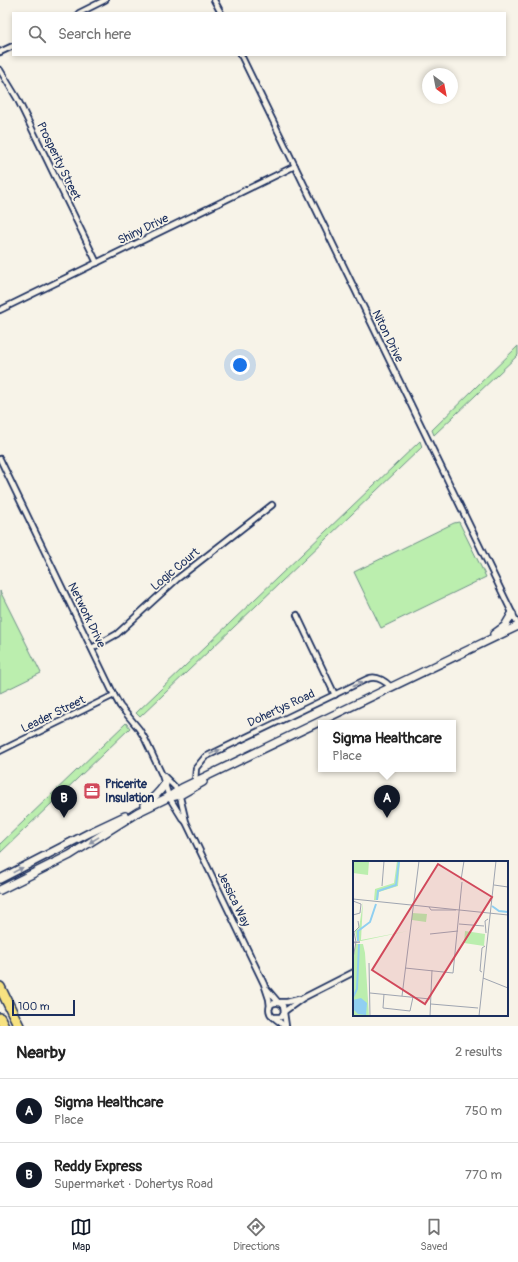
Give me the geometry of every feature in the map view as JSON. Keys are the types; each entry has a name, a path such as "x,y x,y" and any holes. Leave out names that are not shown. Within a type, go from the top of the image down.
{"highway":[{"path":"0,987 19,1026"},
{"path":"0,1018 4,1026"}],"main road":[{"path":"440,664 453,653 497,632 505,626 512,614"},
{"path":"323,720 518,626"},
{"path":"0,890 70,855 138,812 179,793 225,768 318,723"},
{"path":"179,793 195,781 225,768"},
{"path":"0,879 125,816 151,800 160,792 165,784"},
{"path":"125,816 138,812"},
{"path":"0,894 7,887"}],"street":[{"path":"81,12 105,0"},
{"path":"214,0 220,12"},
{"path":"0,52 12,46"},
{"name":"Niton Drive","path":"242,56 518,626"},
{"name":"Prosperity Street","path":"0,70 17,98 97,263"},
{"name":"Shiny Drive","path":"0,310 295,166"},
{"name":"Network Drive","path":"0,459 114,695 120,706 139,729 162,775 169,797"},
{"name":"Logic Court","path":"92,648 117,634 177,579 272,505"},
{"path":"297,614 335,695"},
{"name":"Dohertys Road","path":"195,781 196,768 205,757 372,677 385,681 391,687"},
{"name":"Leader Street","path":"0,751 114,695"},
{"name":"Network Drive","path":"162,775 179,793"},
{"name":"Jessica Way","path":"179,793 186,822 264,984 270,1007"},
{"name":"Jessica Way","path":"169,797 186,822"},
{"path":"275,1017 281,1017 284,1011 303,998 353,973"},
{"name":"Jessica Way","path":"264,984 279,1002"},
{"path":"285,1026 270,1013 270,1007 273,1003 287,1002 303,998"},
{"path":"279,1002 283,1006 285,1026"}],"green space":[{"path":"518,346 518,355 434,435 432,430"},
{"path":"420,441 422,447 140,717 136,713"},
{"path":"459,522 486,577 381,628 354,572 454,523"},
{"path":"0,591 41,673 0,693"},
{"path":"126,723 130,728 0,853 0,844"}],"place":[{"name":"Pricerite Insulation","path":"92,791"},
{"name":"Reddy Express","path":"64,818"},
{"name":"Sigma Healthcare","path":"387,818"}]}
